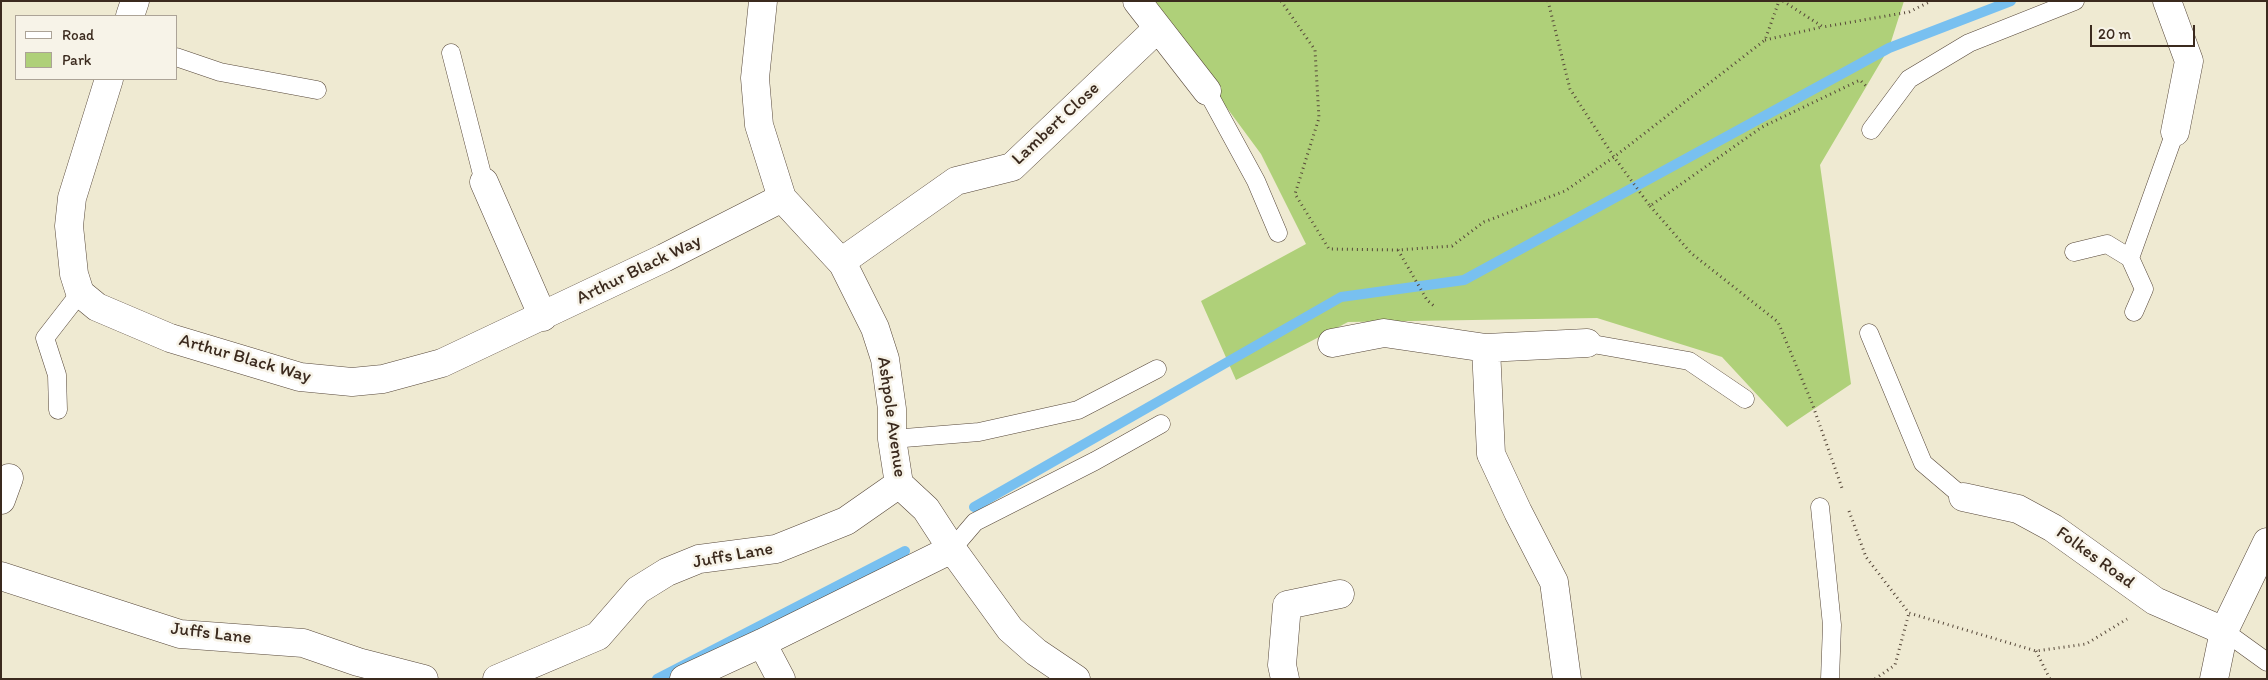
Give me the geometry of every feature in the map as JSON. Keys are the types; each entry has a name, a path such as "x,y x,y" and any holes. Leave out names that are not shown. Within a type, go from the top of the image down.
{"street":[{"path":"130,15 135,1"},
{"name":"Ashpole Avenue","path":"763,1 755,78 759,125 782,198 841,262 875,328 885,359 892,409 892,439 899,484 926,509 952,549 1010,628 1036,652 1076,679"},
{"path":"1137,1 1207,91"},
{"path":"2167,1 2189,61 2175,132"},
{"name":"Lambert Close","path":"841,262 956,181 1012,167 1158,28"},
{"path":"80,292 74,274 69,226 72,198 109,80"},
{"path":"484,182 543,317"},
{"name":"Arthur Black Way","path":"80,292 97,307 170,338 274,370 326,380 352,382 383,379 413,373 442,364 543,317 782,198"},
{"path":"1332,343 1384,333 1486,348 1587,343"},
{"path":"1486,348 1491,454 1554,582 1567,679"},
{"name":"Juffs Lane","path":"497,679 598,636 638,590 667,572 699,559 776,549 846,521 899,484"},
{"name":"Folkes Road","path":"1962,497 2018,510 2053,528 2155,601 2224,631"},
{"path":"2214,679 2224,631 2267,542"},
{"path":"684,679 762,643 952,549"},
{"name":"Juffs Lane","path":"1,576 180,634 303,643 358,662 424,679"},
{"path":"1285,679 1282,666 1287,605 1340,594"},
{"path":"762,643 781,679"}],"lane":[{"path":"1871,130 1909,78 1969,43 2075,1"},
{"path":"451,53 484,182"},
{"path":"178,58 220,72 317,90"},
{"path":"1207,91 1256,181 1278,233"},
{"path":"2130,258 2175,132"},
{"path":"2074,252 2107,244 2130,258 2144,289 2134,312"},
{"path":"58,410 56,375 45,338 80,292"},
{"path":"1869,333 1923,463 1962,497"},
{"path":"1587,343 1689,361 1745,399"},
{"path":"892,439 979,432 1078,410 1157,369"},
{"path":"952,549 975,522 1104,457 1161,424"},
{"path":"1820,507 1832,625 1830,679"},
{"path":"2224,631 2267,662"}],"path":[{"path":"1280,1 1315,50 1319,118 1295,194 1330,249 1398,250 1452,246 1484,222 1565,190 1614,156 1765,40 1823,27 1909,12 1931,1"},
{"path":"1548,1 1570,89 1623,169 1650,206 1691,253 1778,322 1812,403 1843,494"},
{"path":"1765,40 1781,1 1823,27"},
{"path":"1650,206 1762,127 1860,80 1874,94 1909,78"},
{"path":"1398,250 1427,300"},
{"path":"1847,503 1866,557 1909,613 2036,651 2086,644 2155,601"},
{"path":"1875,679 1895,666 1909,613"},
{"path":"2036,651 2050,679"}],"green space":[{"path":"1148,1 1904,1 1889,48 1820,165 1851,384 1787,427 1722,357 1597,318 1348,322 1236,380 1201,301 1306,244 1261,154"}],"waterway":[{"path":"974,507 1341,297 1464,280 1889,48 2011,1"},
{"path":"657,679 905,551"}]}
